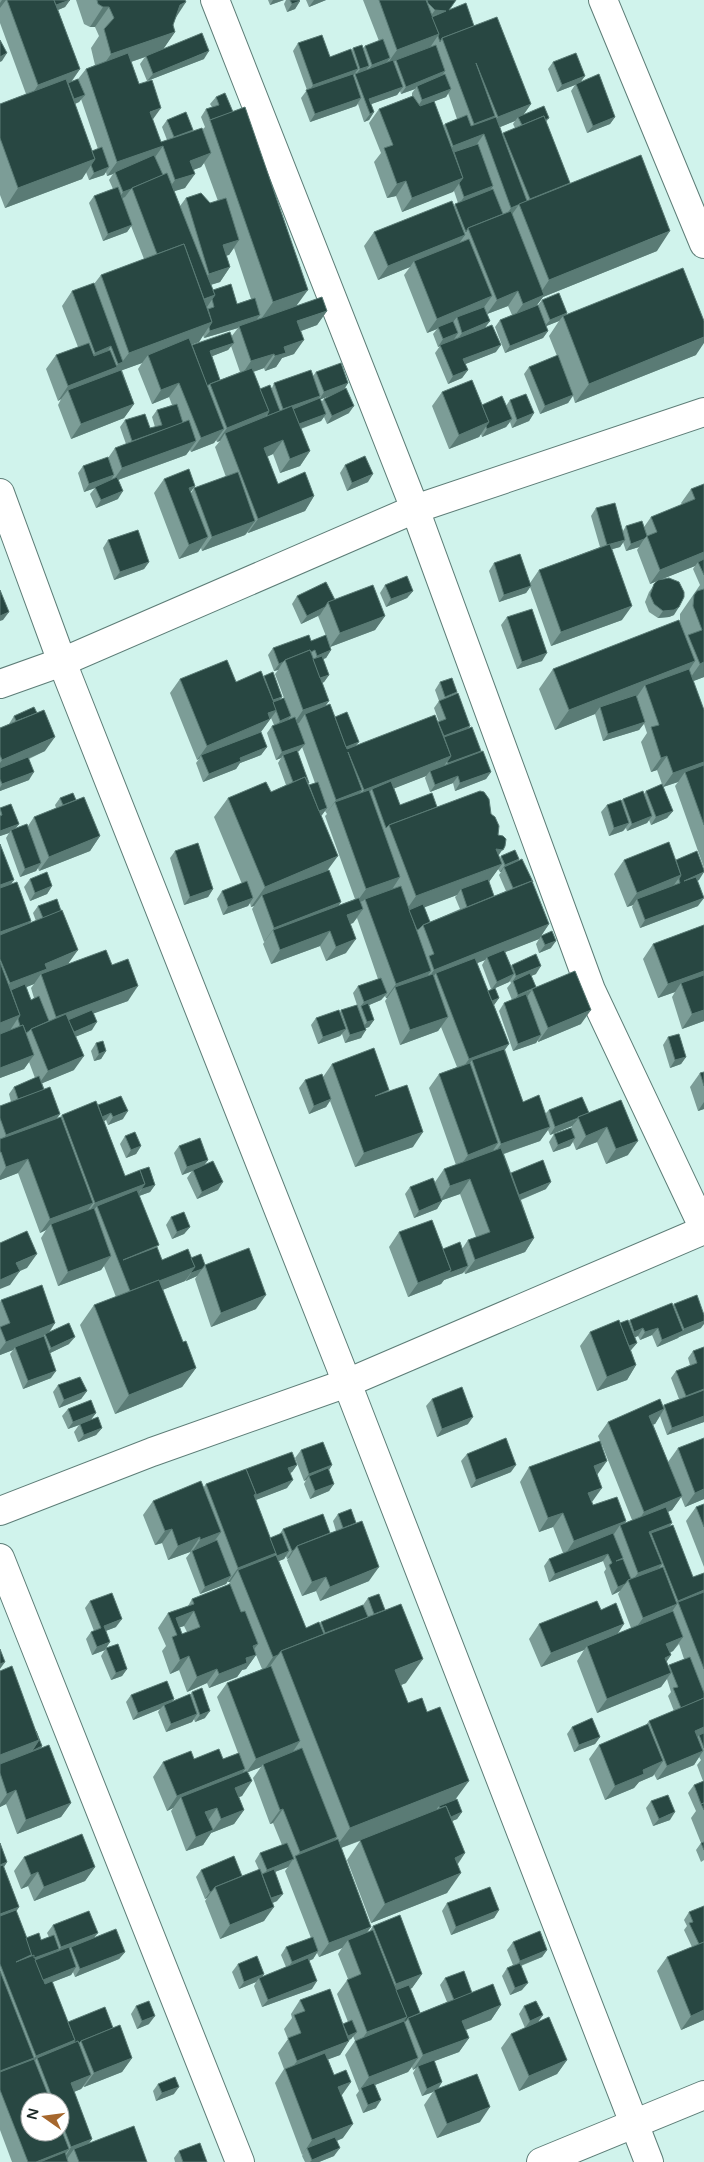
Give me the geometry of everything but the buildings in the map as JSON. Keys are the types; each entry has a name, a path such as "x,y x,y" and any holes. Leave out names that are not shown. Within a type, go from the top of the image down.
{"street":[{"path":"0,1511 152,1452 347,1383 704,1229 591,990 415,509 215,0"},
{"path":"602,0 704,244"},
{"path":"0,684 62,662 415,509 704,412"},
{"path":"0,493 62,662 347,1383 649,2162"},
{"path":"0,1558 240,2162"},
{"path":"542,2162 704,2095"}]}
